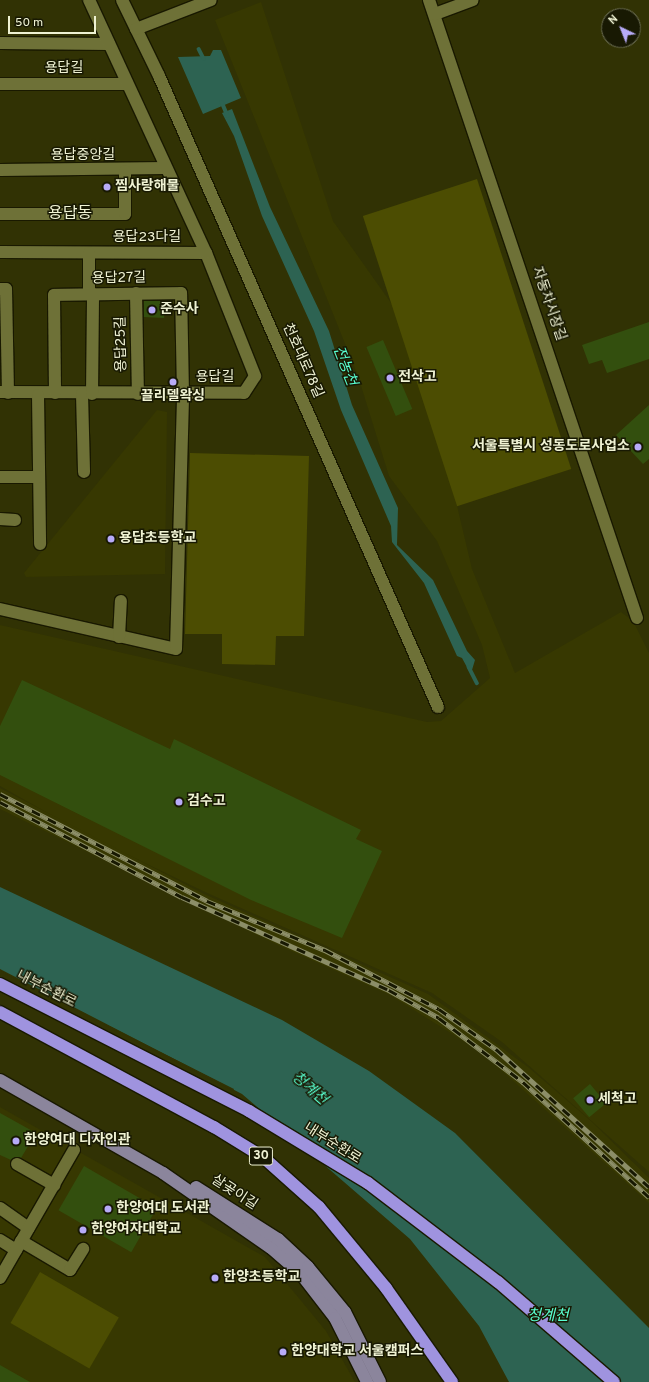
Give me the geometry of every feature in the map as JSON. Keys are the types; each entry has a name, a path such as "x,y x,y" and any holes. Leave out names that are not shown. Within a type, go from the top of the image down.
{"highway":[{"name":"내부순환로","path":"0,984 174,1070 272,1124 362,1180 421,1220 498,1282 614,1382"},
{"name":"30","path":"0,1012 214,1127 263,1157 319,1207 386,1288 452,1382"}],"main road":[{"name":"살곶이길","path":"0,1080 66,1109 164,1166 278,1239 308,1267 345,1312 380,1382"},
{"name":"살곶이길","path":"17,1088 163,1173 272,1248 301,1274 335,1318 367,1382"}],"street":[{"name":"용답길","path":"0,609 176,649 183,394 244,393 255,376 206,253 165,168 89,0"},
{"name":"천호대로78길","path":"122,0 438,707"},
{"path":"136,29 211,0"},
{"name":"자동차시장길","path":"429,0 435,14 637,618"},
{"path":"435,14 469,1"},
{"name":"용답길","path":"0,43 109,44"},
{"name":"용답길","path":"0,84 127,84"},
{"name":"용답중앙길","path":"0,170 125,171 165,168"},
{"path":"0,214 125,214 125,171"},
{"name":"용답23다길","path":"0,252 206,253"},
{"path":"89,253 91,294"},
{"path":"0,289 6,289 4,392 38,395 55,393 183,394"},
{"name":"용답27길","path":"55,393 54,295 181,293 183,394"},
{"name":"용답25길","path":"84,472 91,294"},
{"name":"용답25길","path":"136,294 138,394"},
{"path":"38,395 40,544"},
{"path":"0,477 39,477"},
{"path":"0,519 15,520"},
{"path":"119,637 121,601"},
{"path":"0,1278 74,1150"},
{"path":"18,1164 54,1185"},
{"path":"0,1208 29,1228"},
{"path":"0,1240 19,1246 70,1270 83,1249"}],"shaded area":[{"path":"261,2 333,221 418,341 472,569 515,673 621,612 633,621 649,653 649,1172 502,1042 432,993 205,892 85,834 0,786 0,625 427,722 441,721 490,678 482,645 437,541 389,476 358,376 215,20"},
{"path":"477,179 571,469 457,506 363,216"},
{"path":"157,410 167,412 165,574 26,577 24,573"},
{"path":"190,453 309,456 304,636 276,636 275,665 222,664 222,634 185,634"},
{"path":"0,788 202,893 428,994 528,1067 591,1121 649,1178 649,1203 481,1052 390,995 278,945 0,809"},
{"path":"0,1107 265,1257 326,1331 355,1382 0,1382"},
{"path":"40,1272 119,1318 89,1369 10,1323"}],"water":[{"path":"213,50 221,50 241,98 203,114 178,57 210,56"},
{"path":"232,109 270,207 329,331 352,405 398,508 397,545 433,580 467,651 475,660 472,670 469,671 462,658 457,656 424,583 392,542 391,526 341,410 314,331 262,216 234,136 222,113"},
{"name":"청계천","path":"0,887 282,1020 369,1071 455,1133 649,1328 649,1382 509,1382 479,1326 410,1239 242,1094 0,969"}],"pier":[{"path":"0,971 234,1089 233,1091"}],"building":[{"name":"준수사","path":"144,300 165,301 164,318 143,317"},
{"path":"649,322 649,359 607,373 602,360 589,364 582,345"},
{"name":"전삭고","path":"383,340 412,409 396,416 366,347"},
{"name":"서울특별시 성동도로사업소","path":"649,405 649,459 643,464 616,435"},
{"name":"검수고","path":"22,680 170,749 174,739 361,830 356,839 382,851 342,938 251,900 0,775 0,726"},
{"name":"세척고","path":"590,1084 606,1103 589,1117 573,1098"},
{"name":"한양여대 디자인관","path":"0,1113 36,1133 21,1158 11,1160 0,1155"},
{"name":"한양여대 도서관","path":"84,1166 157,1208 131,1252 58,1210"},
{"path":"0,1365 30,1382 0,1382"}],"waterway":[{"name":"전농천","path":"199,49 204,59"},
{"name":"전농천","path":"222,102 228,116"},
{"name":"전농천","path":"469,667 477,683"}],"railway":[{"path":"0,794 207,901 325,950 439,1009 496,1049 649,1187"},
{"path":"0,802 182,897 389,990 439,1018 523,1082 649,1197"}],"place":[{"name":"찜사랑해물","path":"107,187"},
{"name":"준수사","path":"152,310"},
{"name":"전삭고","path":"390,378"},
{"name":"끌리델왁싱","path":"173,382"},
{"name":"서울특별시 성동도로사업소","path":"638,447"},
{"name":"용답초등학교","path":"111,539"},
{"name":"검수고","path":"179,802"},
{"name":"세척고","path":"590,1100"},
{"name":"한양여대 디자인관","path":"16,1141"},
{"name":"한양여대 도서관","path":"108,1209"},
{"name":"한양여자대학교","path":"83,1230"},
{"name":"한양초등학교","path":"215,1278"},
{"name":"한양대학교 서울캠퍼스","path":"283,1352"}],"district":[{"name":"용답동","path":"70,214"}]}
